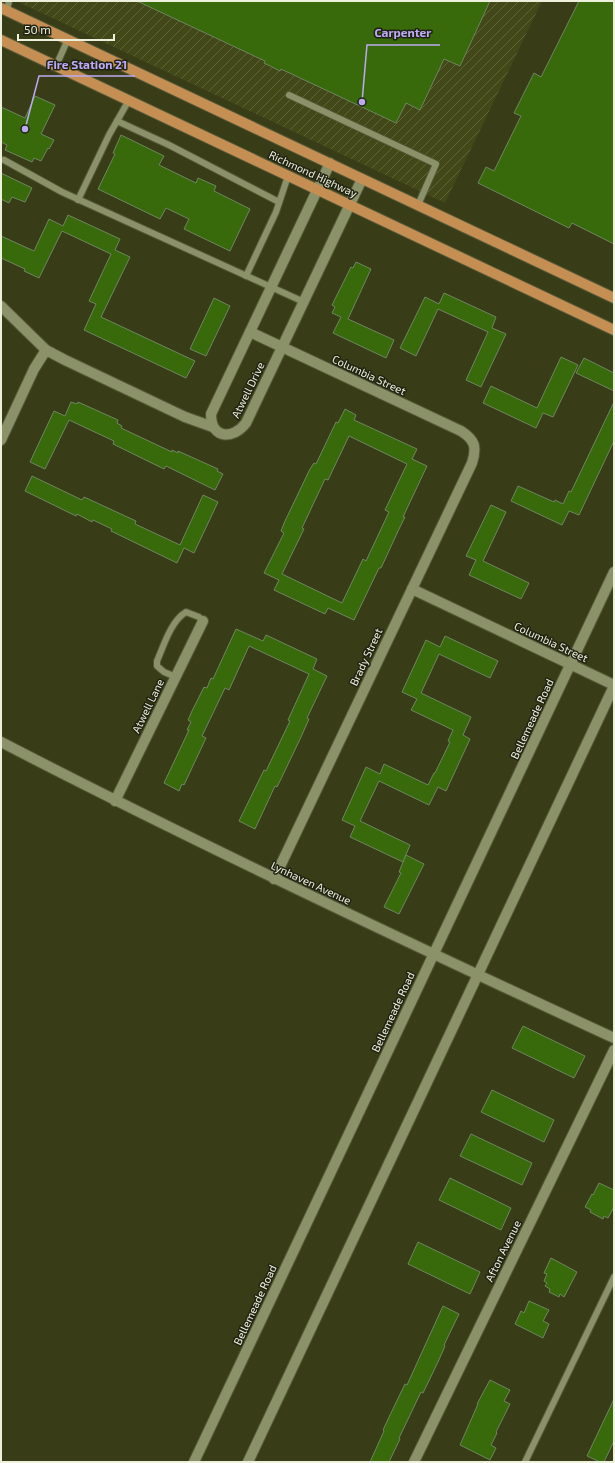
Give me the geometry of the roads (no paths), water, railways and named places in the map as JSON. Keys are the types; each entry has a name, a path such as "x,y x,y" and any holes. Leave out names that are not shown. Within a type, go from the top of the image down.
{"main road":[{"name":"Richmond Highway","path":"6,6 68,39 614,298"},
{"name":"Richmond Highway","path":"1,40 614,330"}],"street":[{"name":"Atwell Drive","path":"330,163 211,414 211,420 214,427 220,433 228,435 236,433 246,423 362,179"},
{"path":"1,306 46,350 185,417 214,427"},
{"name":"Columbia Street","path":"250,332 461,431 469,437 474,444"},
{"path":"1,440 34,369 46,350"},
{"name":"Brady Street","path":"274,879 472,463 475,454 474,444"},
{"name":"Bellemeade Road","path":"194,1462 614,572"},
{"name":"Columbia Street","path":"412,589 614,685"},
{"name":"Atwell Lane","path":"116,801 203,620"},
{"path":"248,1462 614,685"},
{"name":"Lynhaven Avenue","path":"1,742 274,879 614,1038"},
{"name":"Afton Avenue","path":"414,1462 614,1050"}],"lane":[{"path":"56,66 68,39"},
{"path":"289,95 436,164 418,205"},
{"path":"78,200 109,135 129,100"},
{"path":"117,121 169,145 279,202"},
{"path":"4,160 78,200 304,302"},
{"path":"246,276 276,212 288,176"},
{"path":"176,677 164,672 157,666 157,661 173,626 180,616 186,612 203,620"},
{"path":"525,1462 614,1277"}],"place":[{"name":"Carpenter","path":"362,102"},
{"name":"Fire Station 21","path":"25,129"}]}
